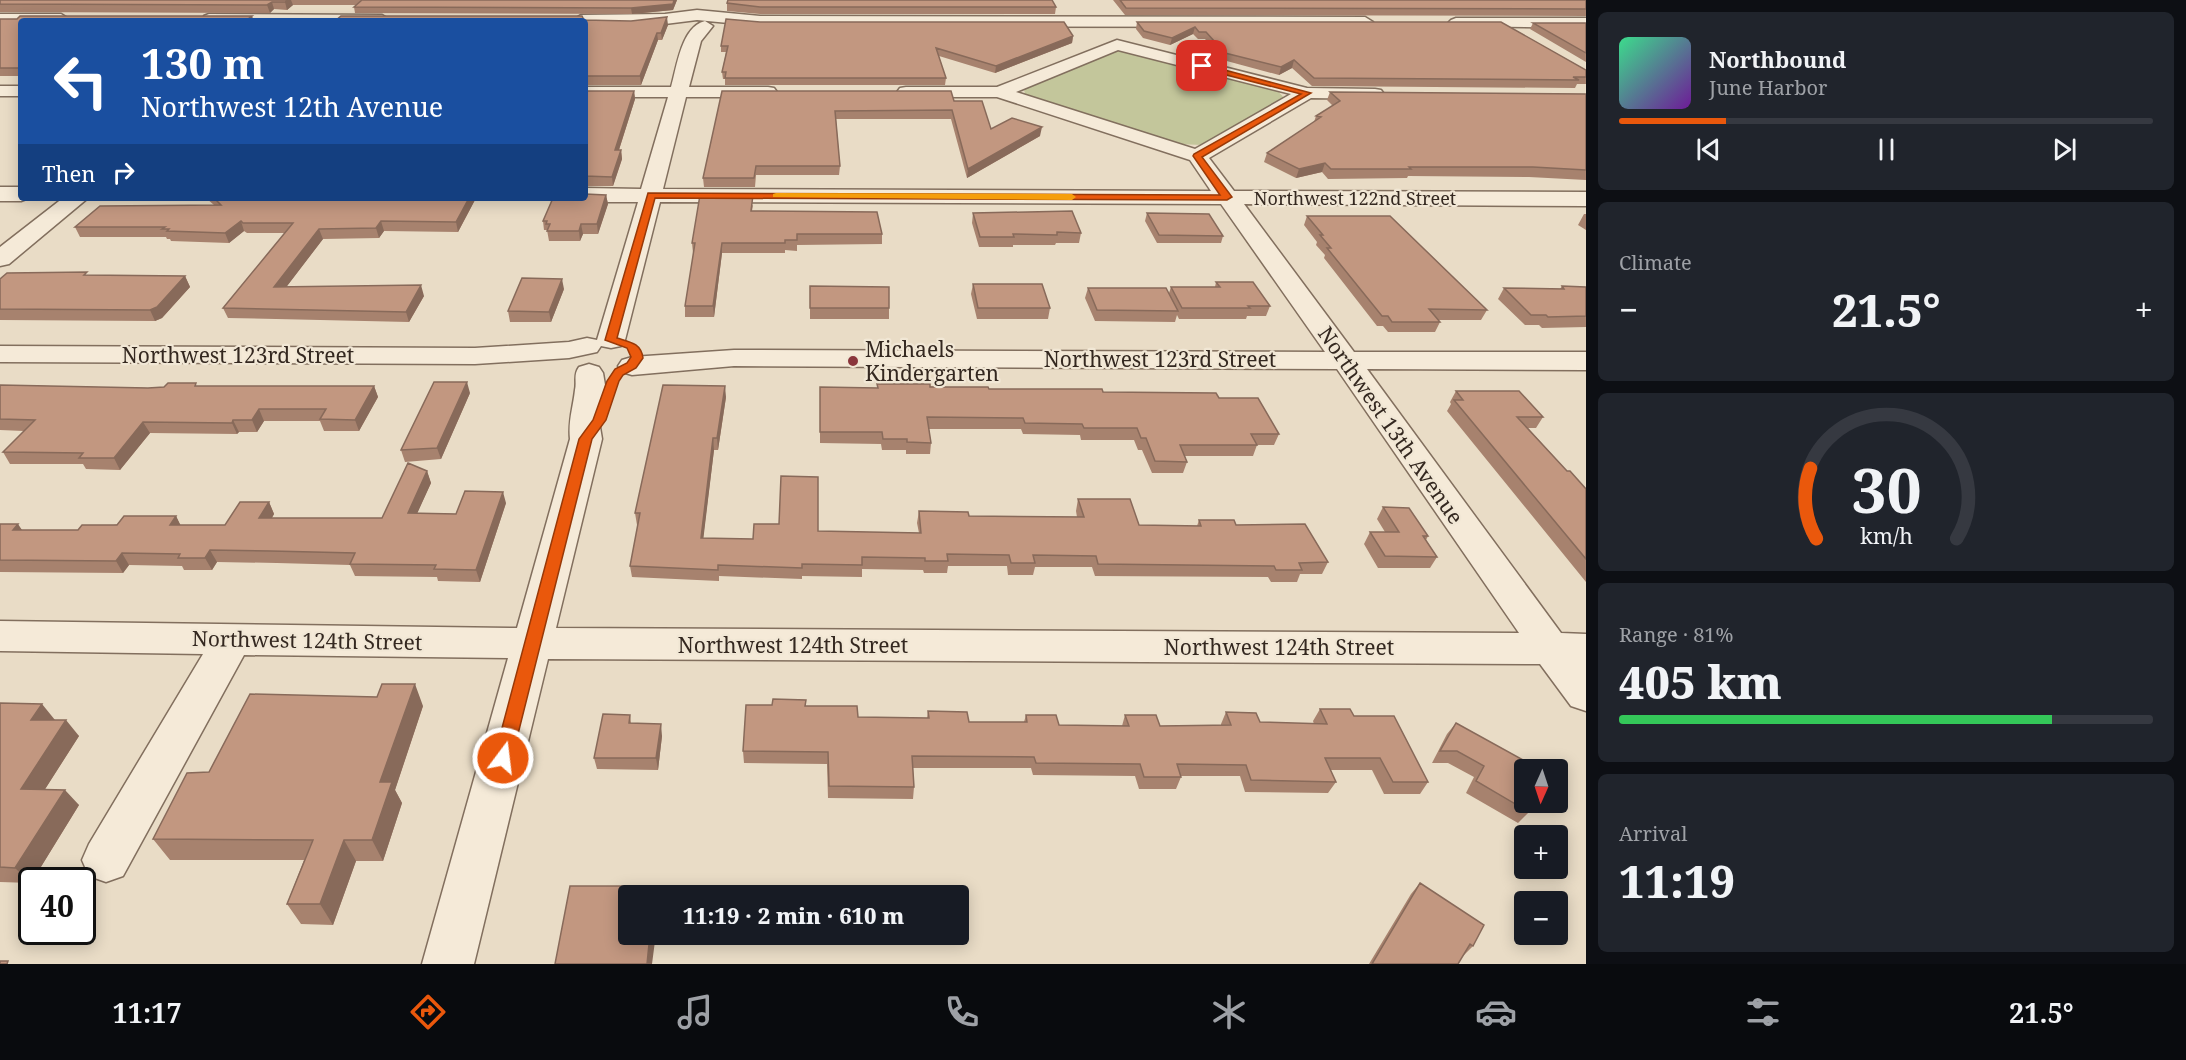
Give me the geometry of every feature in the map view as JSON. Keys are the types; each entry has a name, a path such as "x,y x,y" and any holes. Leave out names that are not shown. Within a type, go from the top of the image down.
{"street":[{"path":"301,18 316,6"},
{"path":"1089,6 1117,45"},
{"path":"1473,6 1530,39"},
{"path":"0,19 18,19"},
{"path":"448,964 586,439 584,420 591,380 607,359 699,19"},
{"path":"588,20 1385,22"},
{"path":"1443,23 1586,23"},
{"path":"999,92 1117,45 1307,93 1389,94"},
{"path":"0,91 18,91"},
{"path":"588,92 789,92"},
{"path":"883,92 999,92 1197,156 1307,93"},
{"name":"Northwest 13th Avenue","path":"1197,156 1345,359 1568,649 1586,693"},
{"path":"0,194 18,194"},
{"name":"Northwest 122nd Street","path":"588,195 1586,199"},
{"path":"0,260 73,201"},
{"name":"Northwest 123rd Street","path":"0,354 475,356 506,360 734,358 1586,361"},
{"name":"Northwest 124th Street","path":"0,636 533,643 1568,649"},
{"path":"106,861 232,640"}],"green space":[{"path":"1131,51 1277,90 1285,99 1204,145 1175,144 1032,101 1025,95 1024,89 1108,53"}],"building":[{"path":"0,0 288,0 267,5 0,4"},
{"path":"362,0 674,0 673,4 631,8 354,7"},
{"path":"728,0 1052,0 1056,7 760,7 727,3"},
{"path":"1120,0 1586,0 1586,9 1126,8"},
{"path":"20,16 252,16 249,18 18,18"},
{"path":"341,16 582,16 583,18 339,18"},
{"path":"667,17 661,33 657,33 640,76 588,76 588,20 631,21"},
{"path":"0,19 17,19 18,68 0,68"},
{"path":"726,19 760,22 1064,22 1073,36 996,66 936,48 946,78 725,78 726,72 722,72 728,46 721,46"},
{"path":"1137,22 1501,22 1586,70 1586,77 1573,77 1579,80 1314,78 1294,60 1281,67 1225,53 1206,32 1199,32 1195,27 1172,38 1144,31"},
{"path":"1533,23 1586,23 1586,53"},
{"path":"588,91 634,91 615,150 621,150 612,177 588,176"},
{"path":"722,91 951,91 954,101 982,101 991,129 1012,118 1042,127 968,169 952,110 835,111 840,166 756,166 754,178 703,178"},
{"path":"1330,92 1586,94 1586,170 1533,167 1331,169 1325,163 1299,169 1267,153 1321,117 1316,116 1340,101"},
{"path":"588,194 606,195 597,224 581,224 579,231 547,231 550,224 543,221 552,201 588,201"},
{"path":"700,195 753,195 751,211 877,212 882,234 797,234 797,240 785,240 785,243 722,243 713,306 685,306"},
{"path":"217,201 467,201 456,222 381,221 376,228 319,229 274,287 421,285 406,312 223,308 293,223 243,223 241,221 225,233 167,231 169,229 162,229 165,227 75,227 100,206 221,205"},
{"path":"1072,211 1081,233 1013,234 1014,237 980,237 973,213"},
{"path":"1147,213 1209,214 1223,236 1159,235"},
{"path":"1307,216 1390,216 1487,310 1429,309 1440,322 1392,322 1388,316 1382,316 1327,248 1331,248"},
{"path":"87,272 84,275 185,276 157,307 150,310 0,309 0,279 7,273"},
{"path":"522,278 562,279 549,312 508,311"},
{"path":"1216,282 1253,282 1270,306 1182,308 1171,287 1220,287"},
{"path":"973,284 1042,284 1050,308 978,308"},
{"path":"810,286 889,287 889,308 810,308"},
{"path":"1562,286 1586,287 1586,316 1531,315 1504,288 1564,289"},
{"path":"1088,288 1166,288 1178,311 1097,310"},
{"path":"434,382 467,382 437,448 401,450"},
{"path":"168,383 196,383 195,386 374,386 355,420 320,419 326,409 259,409 252,420 233,420 232,423 143,422 114,458 79,458 83,453 3,452 35,420 0,419 0,385 148,388 164,387"},
{"path":"877,384 930,384 930,387 988,387 989,389 1102,389 1103,392 1216,393 1219,398 1258,398 1279,434 1251,434 1257,445 1180,445 1187,462 1155,461 1146,438 1141,438 1137,428 1084,428 1082,424 1025,423 1023,418 927,417 931,443 907,442 907,439 883,439 882,432 820,432 820,387 878,388"},
{"path":"663,385 725,386 717,438 713,438 701,538 753,539 754,524 779,524 781,476 818,477 818,531 921,533 919,511 968,512 969,516 1084,517 1078,499 1130,499 1139,525 1201,526 1199,520 1234,520 1236,525 1305,524 1328,562 1299,563 1302,570 1276,570 1274,566 1098,564 1096,556 1033,555 1035,563 1011,563 1009,555 947,554 948,561 925,561 925,558 862,557 862,565 802,564 802,568 718,565 718,570 630,566 640,513 635,513"},
{"path":"1456,391 1519,391 1543,417 1517,417 1586,489 1586,559 1454,400 1463,400"},
{"path":"408,463 427,471 408,513 456,514 465,491 503,492 476,570 434,569 436,565 350,564 355,553 271,551 210,550 205,558 178,558 180,554 122,553 116,561 0,560 0,524 18,524 13,530 78,530 82,525 117,525 124,516 176,516 170,525 225,525 240,502 269,502 259,518 382,518"},
{"path":"1383,507 1409,508 1428,536 1423,536 1437,557 1385,556 1370,532 1399,532"},
{"path":"382,684 415,684 380,782 392,782 372,840 344,840 320,904 287,904 313,840 153,839 187,773 209,772 250,694 377,697"},
{"path":"773,699 806,700 805,706 857,706 858,717 929,718 928,711 967,712 969,722 1027,722 1026,715 1056,715 1059,725 1129,726 1125,715 1156,715 1160,726 1231,725 1226,712 1256,713 1260,722 1327,724 1320,709 1350,709 1354,716 1394,716 1428,782 1393,782 1380,758 1325,758 1336,782 1251,780 1246,765 1177,764 1181,777 1144,777 1140,764 1036,763 1034,757 912,756 914,787 829,786 828,752 743,751 746,705 772,705"},
{"path":"0,703 42,704 31,720 66,720 21,789 65,790 15,868 0,867"},
{"path":"603,714 630,715 629,723 661,724 656,758 594,758"},
{"path":"1456,723 1521,759 1514,759 1514,803 1476,781 1484,766 1457,751 1440,751"},
{"path":"1420,883 1484,925 1473,946 1470,944 1458,964 1372,964"},
{"path":"570,886 618,886 618,945 649,945 647,964 555,964"}],"slow traffic":[{"path":"776,196 1072,197"}],"place":[{"name":"Michaels Kindergarten","path":"853,361"}],"route":[{"path":"503,758 586,439 599,420 613,381 619,372 632,366 637,358 636,351 631,345 611,340 652,195 1227,197 1197,156 1307,93 1202,66"}]}
